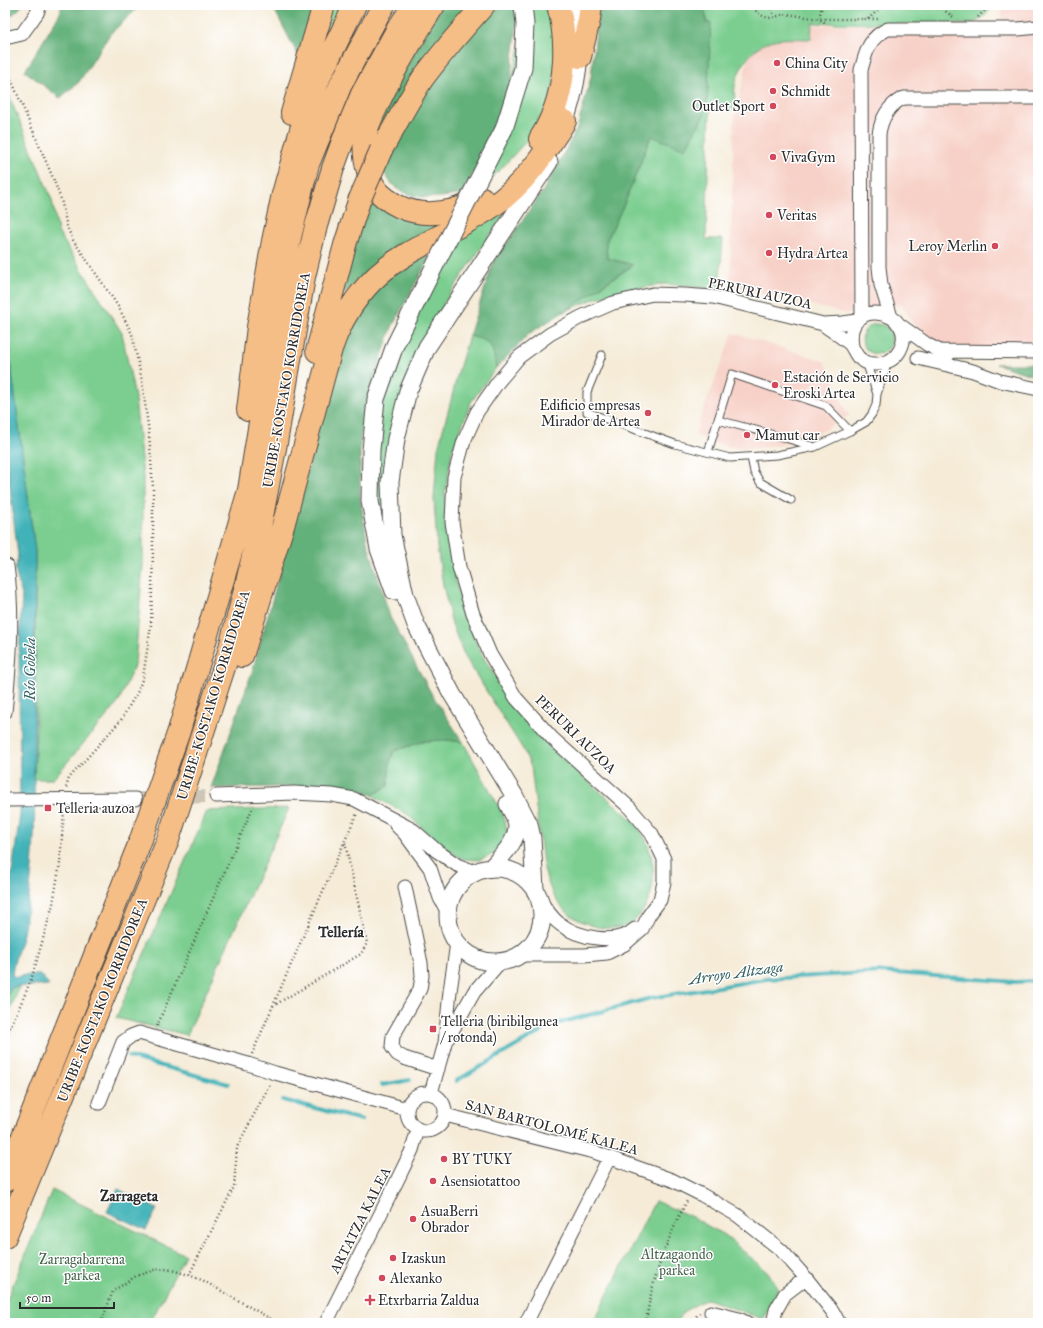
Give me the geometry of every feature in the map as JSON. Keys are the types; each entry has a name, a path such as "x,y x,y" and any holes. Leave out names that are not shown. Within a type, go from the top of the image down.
{"highway":[{"path":"258,327 260,261 271,197 304,72 324,5"},
{"path":"226,570 234,491 249,403 258,327 282,194 304,119 320,76 354,5"},
{"name":"URIBE-KOSTAKO KORRIDOREA","path":"34,1110 140,842 179,731 250,490 290,237 308,164 341,84 378,13 384,5"},
{"name":"URIBE-KOSTAKO KORRIDOREA","path":"5,1237 168,840 228,655 247,582 261,522 304,277 332,168 362,94 397,30 414,5"},
{"path":"434,5 404,53 381,96 367,126 364,139 366,164 376,189 394,204 422,213 448,211 472,204 483,198 503,184 519,169 535,147 552,117 562,80 564,41 558,5"},
{"path":"222,720 332,293 359,201 381,150 424,78 484,5"},
{"path":"580,57 591,5"},
{"path":"168,840 222,720 283,526 331,349 337,332 351,304 375,277 406,254 486,210 510,193 540,159 565,121"},
{"path":"5,1168 34,1110"},
{"path":"5,1181 34,1110"}],"street":[{"path":"7,32 22,34 37,13 40,5"},
{"path":"523,5 525,24 523,68 504,129 395,345 376,399 371,450 370,501 380,550 400,608 445,697 479,750 504,794 517,824 515,837 509,847 483,870 464,879 456,888 450,900 448,913 452,934 457,943 466,952 476,958 500,962 510,960 519,955 531,945 539,932 542,916 529,824 514,795 452,694 416,625 405,595 392,535 390,482 396,439 408,391 427,347 551,158 573,99 580,57 576,17 573,5"},
{"path":"941,351 939,356 934,358 890,360 881,364 873,364 859,358 852,346 851,333 859,319 862,70 866,51 880,33 888,29 1038,28"},
{"path":"890,360 900,349 902,335 894,320 881,285 879,267 879,134 880,125 888,110 900,99 904,98 1038,98"},
{"name":"PERURI AUZOA","path":"649,915 660,900 664,882 664,859 652,834 629,807 552,738 516,698 490,654 473,614 459,567 452,522 454,477 464,441 477,412 498,382 519,357 550,334 581,317 613,303 653,294 684,295 713,297 823,324 859,319"},
{"path":"859,319 873,313 879,313 894,320 928,345 973,370 1000,381 1038,389"},
{"name":"PERURI AUZOA","path":"823,324 852,346"},
{"path":"941,351 1038,352"},
{"path":"918,358 973,370"},
{"path":"5,566 8,566 10,586 11,648 5,712"},
{"path":"216,796 294,793 332,795 354,799 412,830 437,851 457,865 483,870 504,868 516,873 527,880 559,924 576,934 595,938 613,938 631,933 649,915"},
{"path":"6,801 136,799"},
{"path":"384,814 405,834 430,868 440,898 448,913"},
{"path":"405,887 421,963 422,976 420,989 393,1036 392,1047 396,1054 404,1058 438,1069"},
{"path":"519,955 584,955 607,953 624,944 642,930 649,915"},
{"path":"430,1093 445,1043 450,991 457,943"},
{"path":"445,1043 474,992 500,962"},
{"path":"99,1103 123,1042 138,1033 275,1073 408,1109"},
{"path":"430,1093 440,1099 443,1104 445,1115 438,1126 432,1130 418,1129 413,1125 408,1115 410,1103 418,1095 430,1093"},
{"name":"SAN BARTOLOMÉ KALEA","path":"445,1115 594,1152 672,1180 693,1190 737,1215 781,1250 806,1278 833,1312 839,1323"},
{"name":"ARTATZA KALEA","path":"326,1323 412,1150 418,1129"},
{"path":"526,1323 609,1158"},
{"path":"773,1323 776,1310 785,1294 806,1278"},
{"path":"711,1312 739,1319 747,1323"}],"lane":[{"path":"602,355 587,392 587,412 675,444 730,458 777,455 815,447 866,422 876,405 877,394 890,360"},
{"path":"866,362 877,394"},
{"path":"708,452 732,374 826,406 850,431"},
{"path":"718,420 782,436 815,447"},
{"path":"752,457 754,472 760,482 791,500"}],"path":[{"path":"750,5 760,14 769,18 787,14 818,19 825,23"},
{"path":"771,5 774,17"},
{"path":"818,19 822,5"},
{"path":"868,19 884,5"},
{"path":"941,5 944,10 957,19"},
{"path":"5,6 7,32"},
{"path":"5,65 53,178 61,199 67,227 73,240 118,306 132,334 142,381 149,433 153,487 151,625 143,677 138,691 121,720 70,778 66,787 62,800 60,863 53,904 33,974 5,1039"},
{"path":"152,1037 258,795"},
{"path":"248,1064 362,803"},
{"path":"273,1006 361,954 367,943 345,842"},
{"path":"189,1275 234,1187 237,1147 275,1073"},
{"path":"646,1323 648,1304 666,1243 693,1190"},
{"path":"101,1323 113,1291 136,1276 154,1270 168,1269 189,1275 204,1282 278,1323"}],"shaded area":[{"path":"1002,5 1038,5 1038,350 970,351 922,338 902,305 847,314 730,284 734,122 748,58 779,25 1002,25"},
{"name":"Estación de Servicio Eroski Artea","path":"733,333 824,361 833,375 839,395 846,411 850,415 819,433 780,445 757,448 736,448 718,444 694,435"}],"green space":[{"path":"5,5 23,5 10,17 5,18"},
{"path":"62,5 141,5 110,34 79,82 60,98 25,71 59,15"},
{"path":"272,5 318,5 301,61"},
{"path":"330,5 346,5 307,82"},
{"path":"442,5 479,5 377,146 376,134 383,106"},
{"path":"498,5 516,5 517,25 510,83 496,126 463,194 444,197 425,197 415,196 398,189 391,183 382,170 414,113 449,59"},
{"path":"531,5 551,5 560,44 550,101 529,138 500,170 485,183"},
{"path":"599,5 703,5 706,23 711,23 707,110 685,149 651,136 625,202 606,242 607,258 633,265 584,299 530,333 496,368 490,345 483,340 469,336 493,263 543,191 577,129 591,77"},
{"path":"703,5 992,5 984,17 971,24 812,23 811,39 780,39 764,44 757,49 745,61 737,77 735,85 735,110 710,110 706,239 723,239 719,291 691,286 664,284 623,291 596,298 561,313 632,266 607,258 606,242 625,202 651,136 711,23 706,23"},
{"path":"5,86 52,200 58,232 122,333 135,398 143,477 143,564 135,663 118,703 53,779 34,779 36,729 35,551 5,319"},
{"path":"373,191 449,220 356,282 342,296 355,241"},
{"path":"511,204 447,298 418,351 385,541 375,497 380,401 403,340 462,231"},
{"path":"436,245 392,327 374,378 360,437 360,497 367,541 390,617 431,693 463,742 447,740 424,741 394,751 390,762 388,786 372,795 356,788 331,786 211,788 253,669 339,351 372,289"},
{"path":"877,324 888,328 892,339 888,350 877,354 866,350 862,339 866,328"},
{"path":"469,336 483,340 490,345 494,354 496,368 471,402 452,451 445,494 447,532 456,584 469,627 482,655 515,708 536,733 557,754 629,817 639,829 649,847 652,858 653,879 649,900 637,918 626,926 617,928 603,928 578,920 563,908 552,893 543,864 531,767 524,751 465,657 452,625 443,585 437,547 434,498 438,448"},
{"path":"996,364 1038,364 1038,377"},
{"path":"447,740 463,742 502,812 505,821 507,830 503,842 494,854 479,860 464,859 457,856 434,839 408,815 372,795 388,786 390,762 394,751 424,741"},
{"path":"289,808 187,1035 116,1018 207,811"},
{"path":"20,986 5,1022 5,999 12,988"},
{"name":"Zarragabarrena parkea","path":"52,1190 185,1255 150,1323 5,1323 5,1304"},
{"name":"Altzagaondo parkea","path":"655,1201 690,1216 724,1235 768,1272 778,1288 763,1319 707,1299 684,1311 677,1323 593,1323"}],"water":[{"name":"Río Gobela","path":"5,319 35,551 35,816 33,854 30,891 24,928 12,975 16,977 25,975 41,975 49,985 12,987 5,999 5,920 20,815 19,653 22,595 15,570 18,556 5,446"},
{"path":"118,1189 157,1209 146,1230 107,1212"}],"waterway":[{"name":"Arroyo Altzaga","path":"456,1081 552,1025 651,998 766,979 881,972 1015,982 1038,981"},
{"name":"Arroyo Altzaga","path":"129,1057 228,1084"},
{"name":"Arroyo Altzaga","path":"382,1085 410,1080"},
{"name":"Arroyo Altzaga","path":"283,1100 362,1120"}],"tunnel":[{"path":"135,799 216,796"}],"place":[{"name":"China City","path":"777,63"},
{"name":"Schmidt","path":"773,91"},
{"name":"Outlet Sport","path":"773,106"},
{"name":"VivaGym","path":"773,157"},
{"name":"Veritas","path":"769,215"},
{"name":"Leroy Merlin","path":"995,246"},
{"name":"Hydra Artea","path":"769,253"},
{"name":"Estación de Servicio Eroski Artea","path":"775,385"},
{"name":"Edificio empresas Mirador de Artea","path":"648,413"},
{"name":"Mamut car","path":"747,435"},
{"name":"Telleria auzoa","path":"48,808"},
{"name":"Telleria (biribilgunea / rotonda)","path":"433,1029"},
{"name":"BY TUKY","path":"444,1159"},
{"name":"Asensiotattoo","path":"433,1181"},
{"name":"AsuaBerri Obrador","path":"413,1219"},
{"name":"Izaskun","path":"393,1258"},
{"name":"Alexanko","path":"382,1278"},
{"name":"Etxrbarria Zaldua","path":"370,1300"}],"district":[{"name":"Tellería","path":"341,932"},
{"name":"Zarrageta","path":"129,1196"}]}
